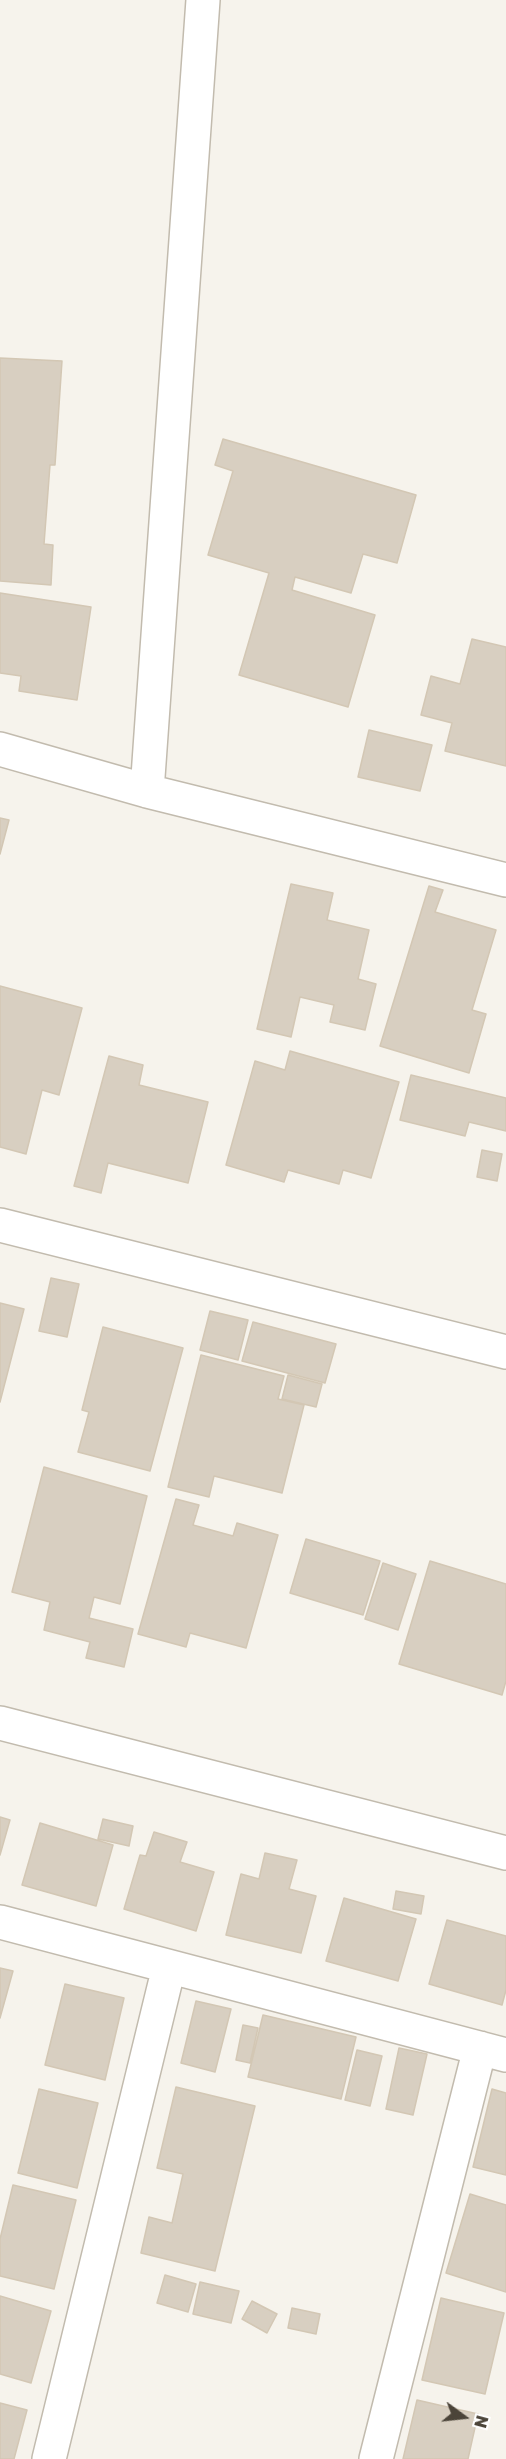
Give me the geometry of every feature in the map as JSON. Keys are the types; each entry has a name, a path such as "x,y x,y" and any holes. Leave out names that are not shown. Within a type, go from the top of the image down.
{"street":[{"path":"147,791 203,0"},
{"path":"0,748 147,791 506,880"},
{"path":"0,1225 506,1352"},
{"path":"0,1723 506,1853"},
{"path":"0,1922 493,2052 376,2459"},
{"path":"49,2459 169,1967"}],"building":[{"path":"0,358 62,361 55,465 50,465 44,544 53,545 51,585 0,581"},
{"path":"223,439 416,495 397,563 363,554 351,593 295,577 292,590 375,615 348,707 239,675 269,573 208,555 233,471 215,465"},
{"path":"0,593 91,607 77,700 19,691 21,676 0,673"},
{"path":"472,639 506,647 506,766 445,751 452,723 421,715 431,676 460,684"},
{"path":"369,730 432,745 420,791 358,777"},
{"path":"0,818 9,820 0,854"},
{"path":"291,884 333,893 327,920 369,930 358,979 376,984 365,1030 330,1022 334,1005 300,997 291,1037 257,1029"},
{"path":"429,886 443,890 435,912 496,930 472,1010 486,1014 469,1073 380,1046"},
{"path":"0,986 82,1008 59,1095 42,1090 26,1154 0,1147"},
{"path":"290,1051 399,1082 371,1178 343,1170 339,1184 288,1170 284,1182 226,1165 255,1061 285,1070"},
{"path":"109,1056 143,1065 139,1085 208,1102 188,1183 108,1163 101,1193 74,1186"},
{"path":"411,1075 506,1098 506,1131 469,1122 465,1136 400,1120"},
{"path":"482,1150 502,1154 497,1181 477,1177"},
{"path":"51,1278 79,1284 67,1337 39,1331"},
{"path":"0,1303 24,1309 0,1402"},
{"path":"210,1311 248,1320 238,1360 200,1350"},
{"path":"253,1322 336,1344 325,1383 242,1361"},
{"path":"103,1327 183,1348 150,1471 78,1452 89,1412 82,1410"},
{"path":"201,1355 284,1376 278,1399 304,1405 282,1493 214,1476 209,1497 168,1487"},
{"path":"288,1375 322,1384 316,1407 282,1399"},
{"path":"44,1467 147,1496 120,1604 94,1597 89,1618 133,1629 124,1667 86,1658 90,1642 44,1630 50,1602 12,1592"},
{"path":"176,1499 199,1505 193,1525 233,1536 237,1523 278,1535 246,1648 190,1633 186,1647 138,1634"},
{"path":"306,1539 380,1561 363,1615 290,1593"},
{"path":"430,1561 506,1584 506,1681 502,1695 399,1664"},
{"path":"383,1563 416,1574 398,1630 365,1619"},
{"path":"0,1817 10,1820 0,1855"},
{"path":"103,1819 133,1826 129,1846 98,1839"},
{"path":"40,1823 113,1845 96,1906 22,1885"},
{"path":"154,1832 187,1842 180,1862 214,1872 196,1931 124,1909 140,1855 146,1856"},
{"path":"265,1853 297,1860 289,1889 316,1896 301,1953 226,1935 241,1874 259,1879"},
{"path":"396,1891 424,1896 421,1914 393,1909"},
{"path":"344,1898 416,1919 398,1981 326,1961"},
{"path":"447,1920 506,1936 506,1990 502,2005 429,1984"},
{"path":"0,1968 13,1971 0,2018"},
{"path":"65,1984 124,1998 105,2080 45,2065"},
{"path":"196,2001 231,2009 215,2072 181,2063"},
{"path":"263,2015 356,2037 341,2099 248,2077"},
{"path":"243,2025 258,2028 250,2063 236,2060"},
{"path":"399,2048 427,2054 413,2115 386,2109"},
{"path":"357,2050 382,2056 370,2106 345,2100"},
{"path":"176,2087 255,2106 215,2271 141,2253 149,2217 172,2223 183,2174 157,2168"},
{"path":"39,2089 98,2103 77,2188 18,2173"},
{"path":"492,2089 506,2093 506,2175 473,2167"},
{"path":"13,2185 76,2200 54,2289 0,2276 0,2239"},
{"path":"470,2194 506,2205 506,2292 446,2273"},
{"path":"165,2275 196,2284 188,2312 157,2303"},
{"path":"200,2282 239,2291 231,2323 193,2314"},
{"path":"0,2296 51,2311 31,2383 0,2374"},
{"path":"441,2298 504,2313 485,2394 422,2380"},
{"path":"252,2301 277,2314 267,2333 242,2319"},
{"path":"292,2308 320,2314 316,2334 288,2328"},
{"path":"417,2400 478,2414 468,2459 403,2459"},
{"path":"0,2403 27,2410 14,2459 0,2459"}]}
